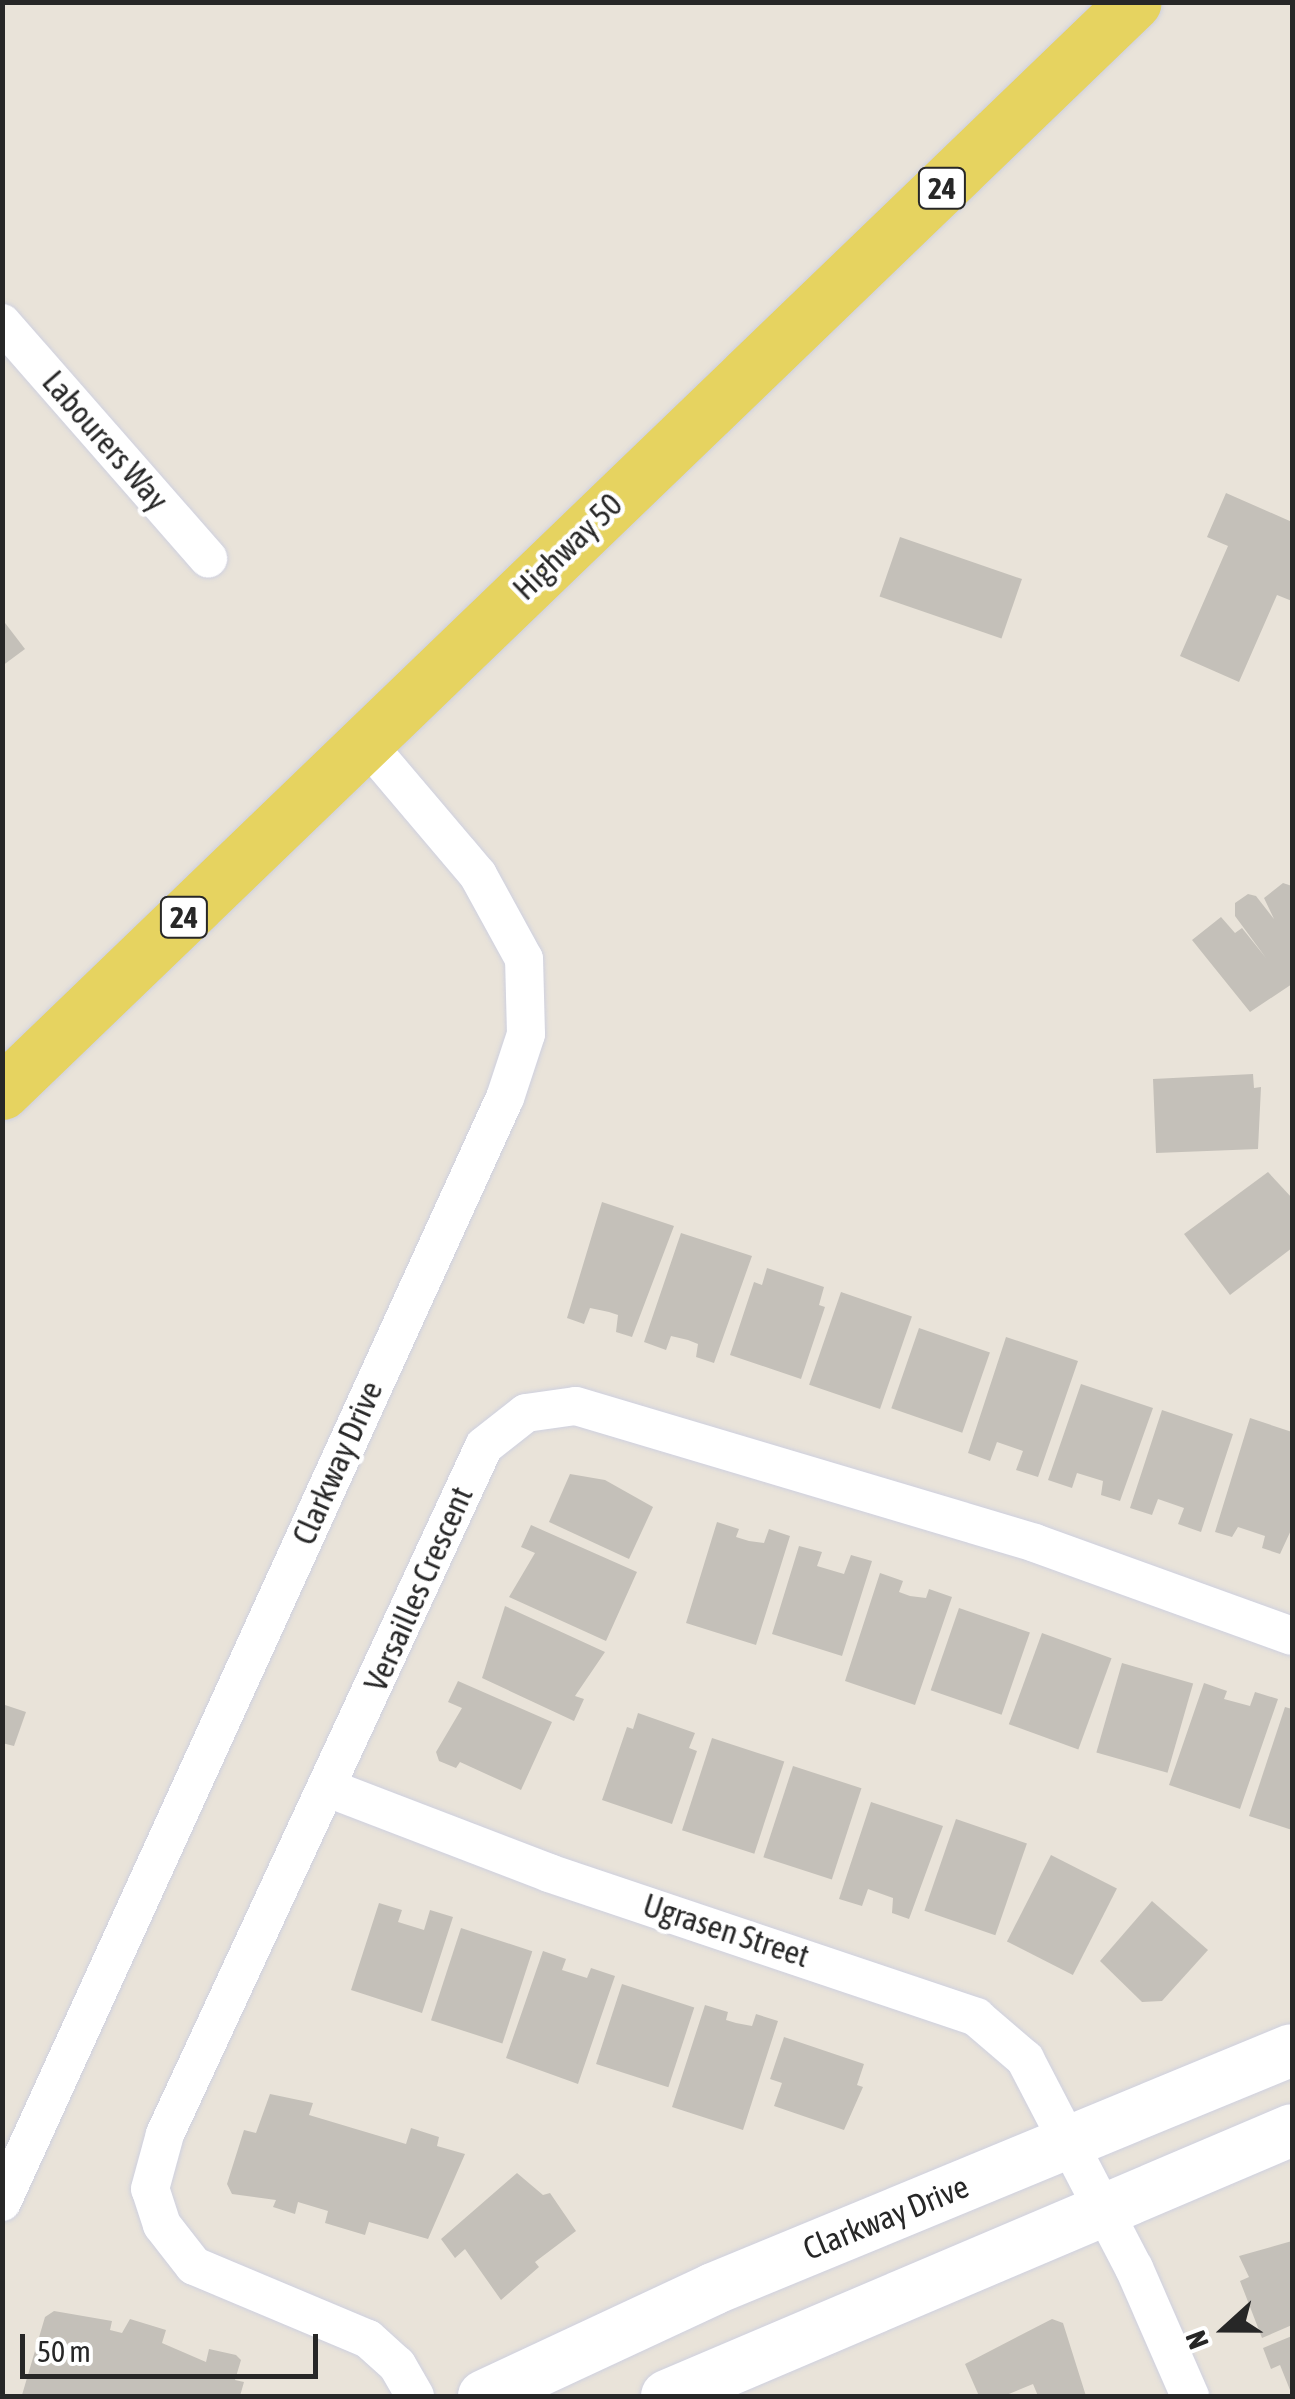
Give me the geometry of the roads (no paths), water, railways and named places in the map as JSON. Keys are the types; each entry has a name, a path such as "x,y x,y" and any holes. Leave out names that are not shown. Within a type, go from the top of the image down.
{"main road":[{"name":"Highway 50","path":"2,1092 1134,2"}],"street":[{"name":"Labourers Way","path":"2,323 208,558"},
{"name":"Clarkway Drive","path":"2,2202 506,1098 526,1034 524,959 506,925 478,875 366,743"},
{"name":"Versailles Crescent","path":"415,2396 397,2364 368,2339 194,2266 162,2226 150,2188 165,2134 484,1446 526,1413 576,1406 1035,1543 1292,1636"},
{"name":"Ugrasen Street","path":"328,1788 549,1873 976,2017 1025,2059 1072,2141 1100,2210 1134,2268 1190,2396"},
{"name":"Clarkway Drive","path":"484,2396 568,2352 1292,2050"},
{"path":"667,2396 1292,2130"}]}
